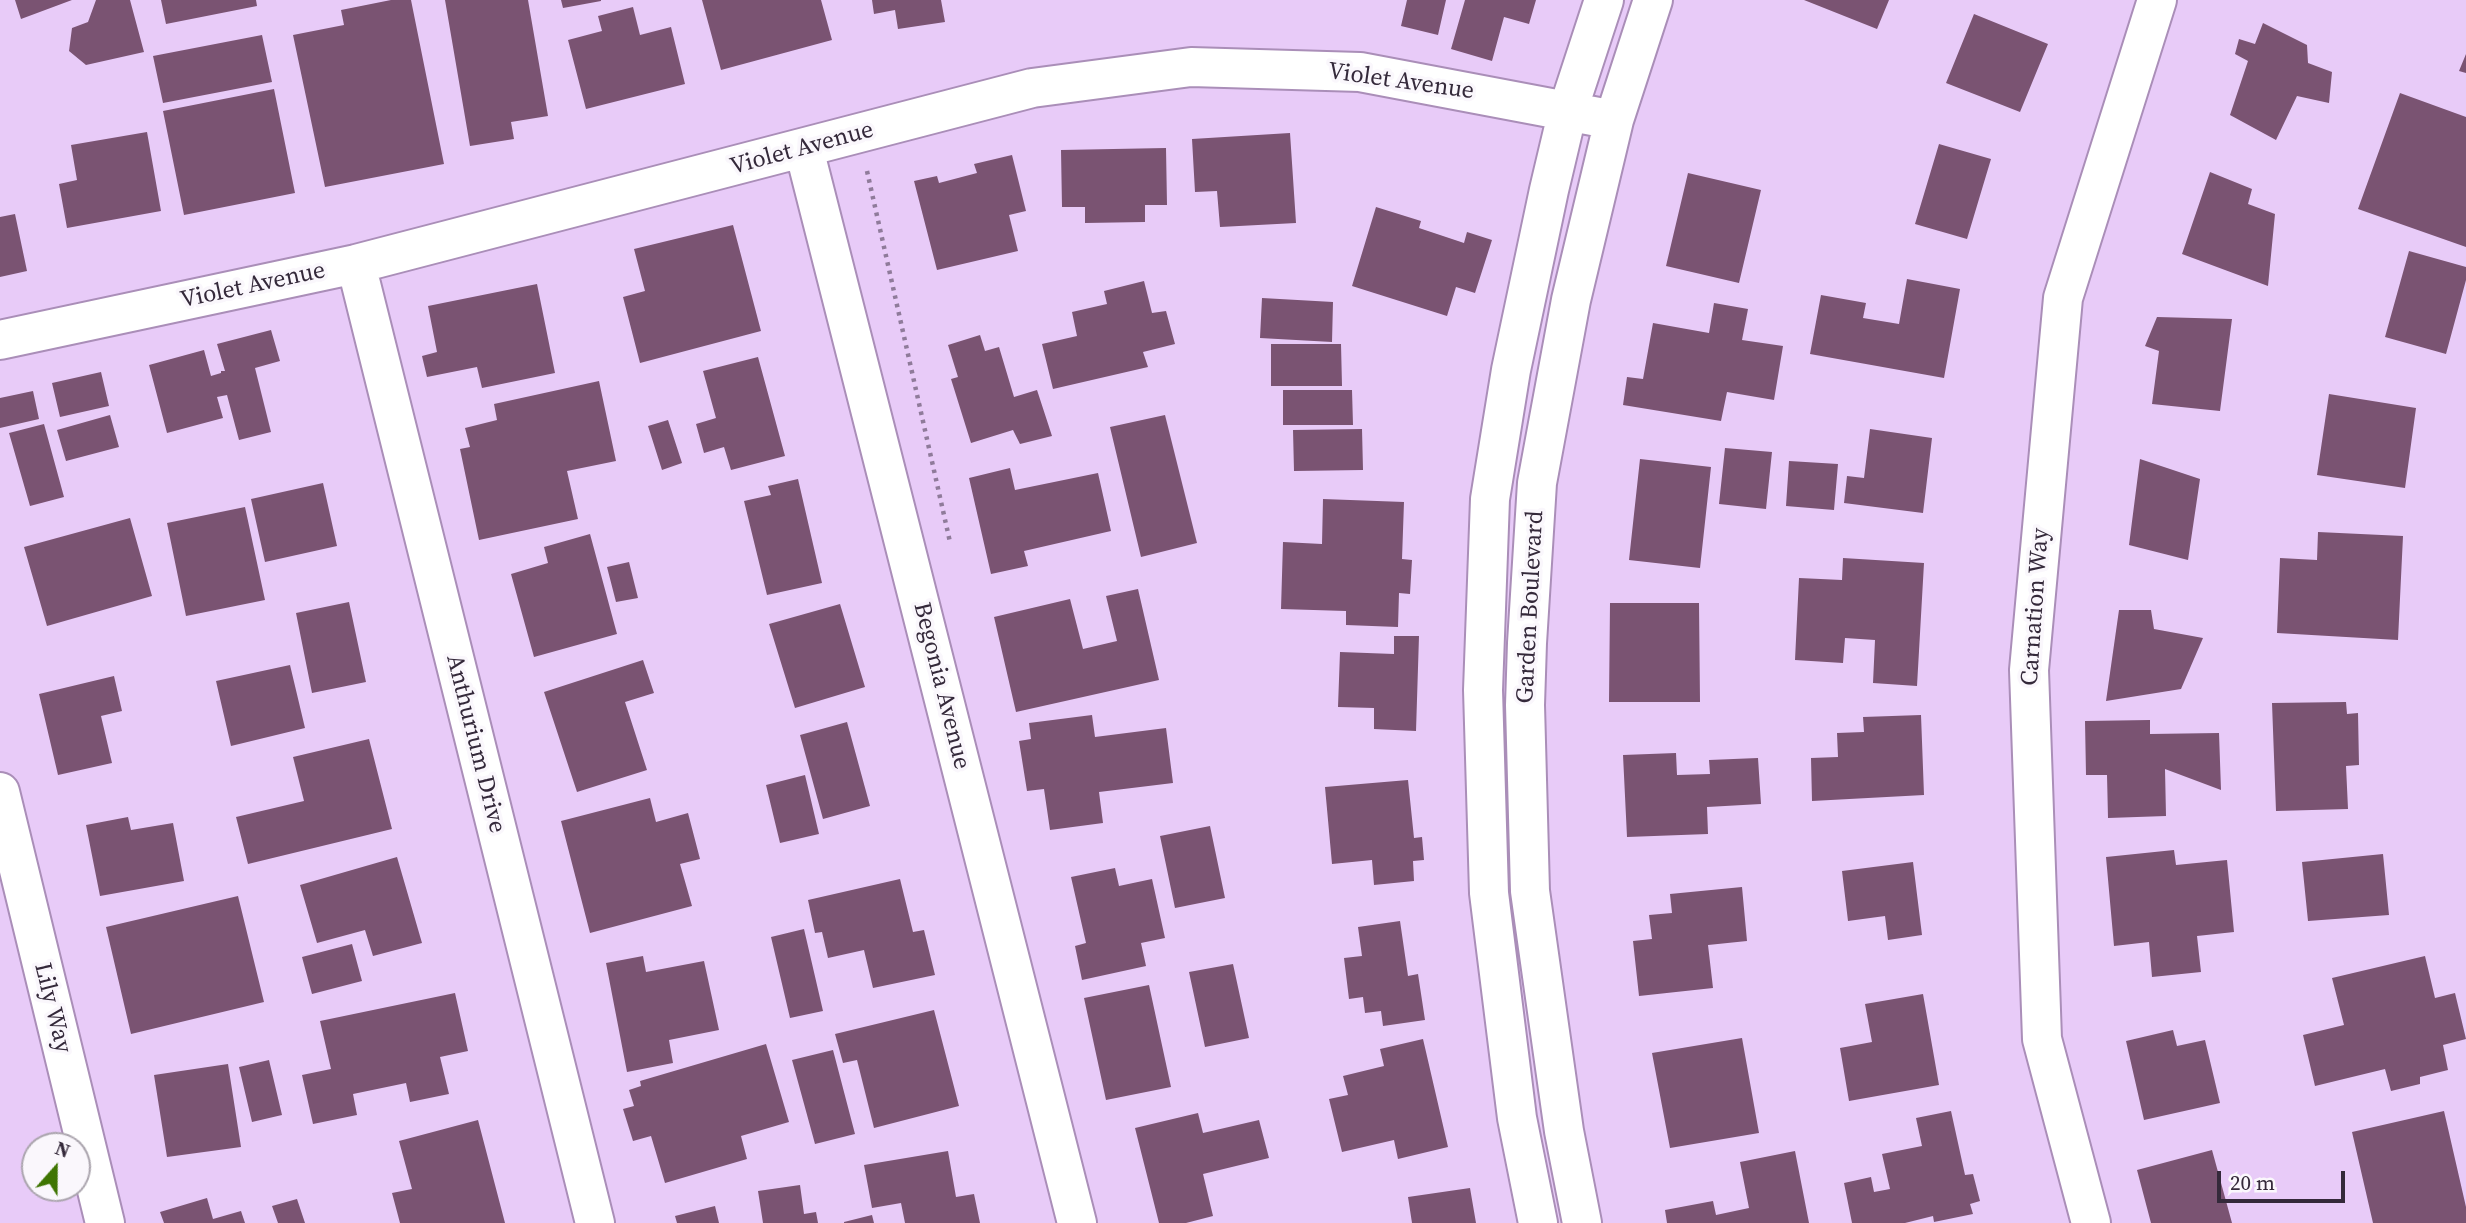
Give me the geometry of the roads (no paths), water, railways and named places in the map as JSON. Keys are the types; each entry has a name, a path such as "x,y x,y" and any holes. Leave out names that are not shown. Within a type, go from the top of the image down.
{"street":[{"name":"Garden Boulevard","path":"1538,1223 1517,1118 1489,893 1483,690 1490,499 1511,370 1549,190 1568,110 1604,0"},
{"name":"Garden Boulevard","path":"1582,1223 1564,1131 1530,891 1525,681 1537,483 1571,300 1614,120 1653,0"},
{"name":"Carnation Way","path":"2091,1223 2042,1039 2029,670 2063,298 2157,0"},
{"name":"Violet Avenue","path":"0,340 356,264 1032,88 1191,67 1360,72 1614,120"},
{"name":"Begonia Avenue","path":"804,149 1077,1223"},
{"name":"Anthurium Drive","path":"356,264 594,1223"},
{"name":"Lily Way","path":"0,792 105,1223"}]}
